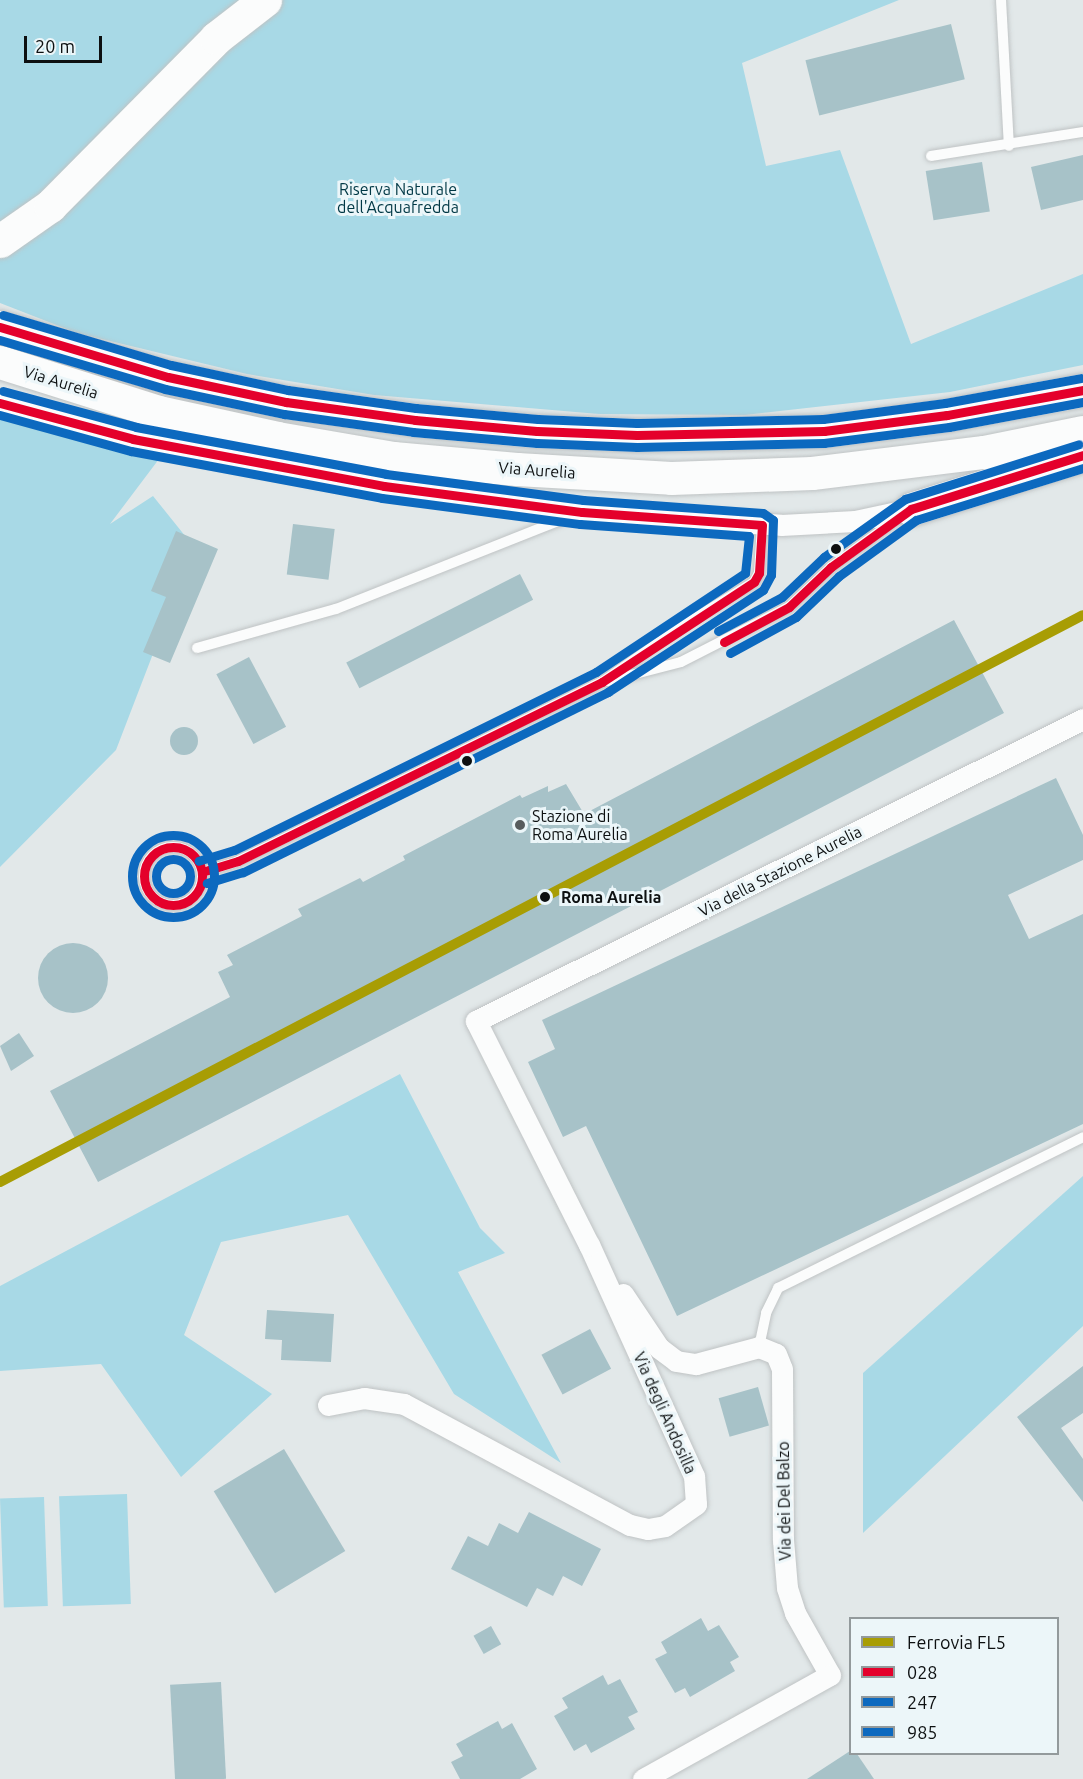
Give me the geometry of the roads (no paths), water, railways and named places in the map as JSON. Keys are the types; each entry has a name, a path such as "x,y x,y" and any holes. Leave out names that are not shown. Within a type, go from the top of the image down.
{"highway":[{"path":"0,241 50,206 216,38 265,0"},
{"name":"Via Aurelia","path":"0,327 168,377 286,402 415,420 537,431 637,435 824,431 947,415 1083,390"},
{"name":"Via Aurelia","path":"0,362 159,412 277,438 393,458 517,470 671,478 812,473 984,452 1083,432"},
{"path":"911,509 1083,455"}],"street":[{"name":"Via Aurelia","path":"0,403 133,439 329,477 582,512 762,525 836,523 911,509"},
{"name":"Via della Stazione Aurelia","path":"476,1021 1083,719"},
{"name":"Via degli Andosilla","path":"328,1405 364,1398 404,1404 620,1521 648,1529 673,1522 696,1504 694,1476 589,1245 476,1021"},
{"path":"589,1245 659,1348 676,1361 696,1364 759,1347"},
{"name":"Via dei Del Balzo","path":"643,1779 830,1675 795,1613 787,1588 783,1540 782,1369 776,1354 759,1347"}],"lane":[{"path":"1001,0 1009,146"},
{"path":"931,156 1009,146 1083,132"},
{"path":"602,682 681,662 779,612 831,567 911,509"},
{"path":"197,648 336,609 582,512"},
{"path":"203,872 238,861 602,682 682,626 754,582 759,573 762,525"},
{"path":"173,847 192,853 203,872 196,895 177,906 157,901 145,884 147,862 154,854 173,847"},
{"path":"759,1347 766,1313 778,1288 1083,1137"}],"rail line":[{"name":"FL5","path":"0,1182 1083,615"}],"place":[{"name":"Stazione di Roma Aurelia","path":"520,825"},
{"name":"Roma Aurelia","path":"545,897"}],"park label":[{"name":"Riserva Naturale dell'Acquafredda","path":"398,198"}]}
